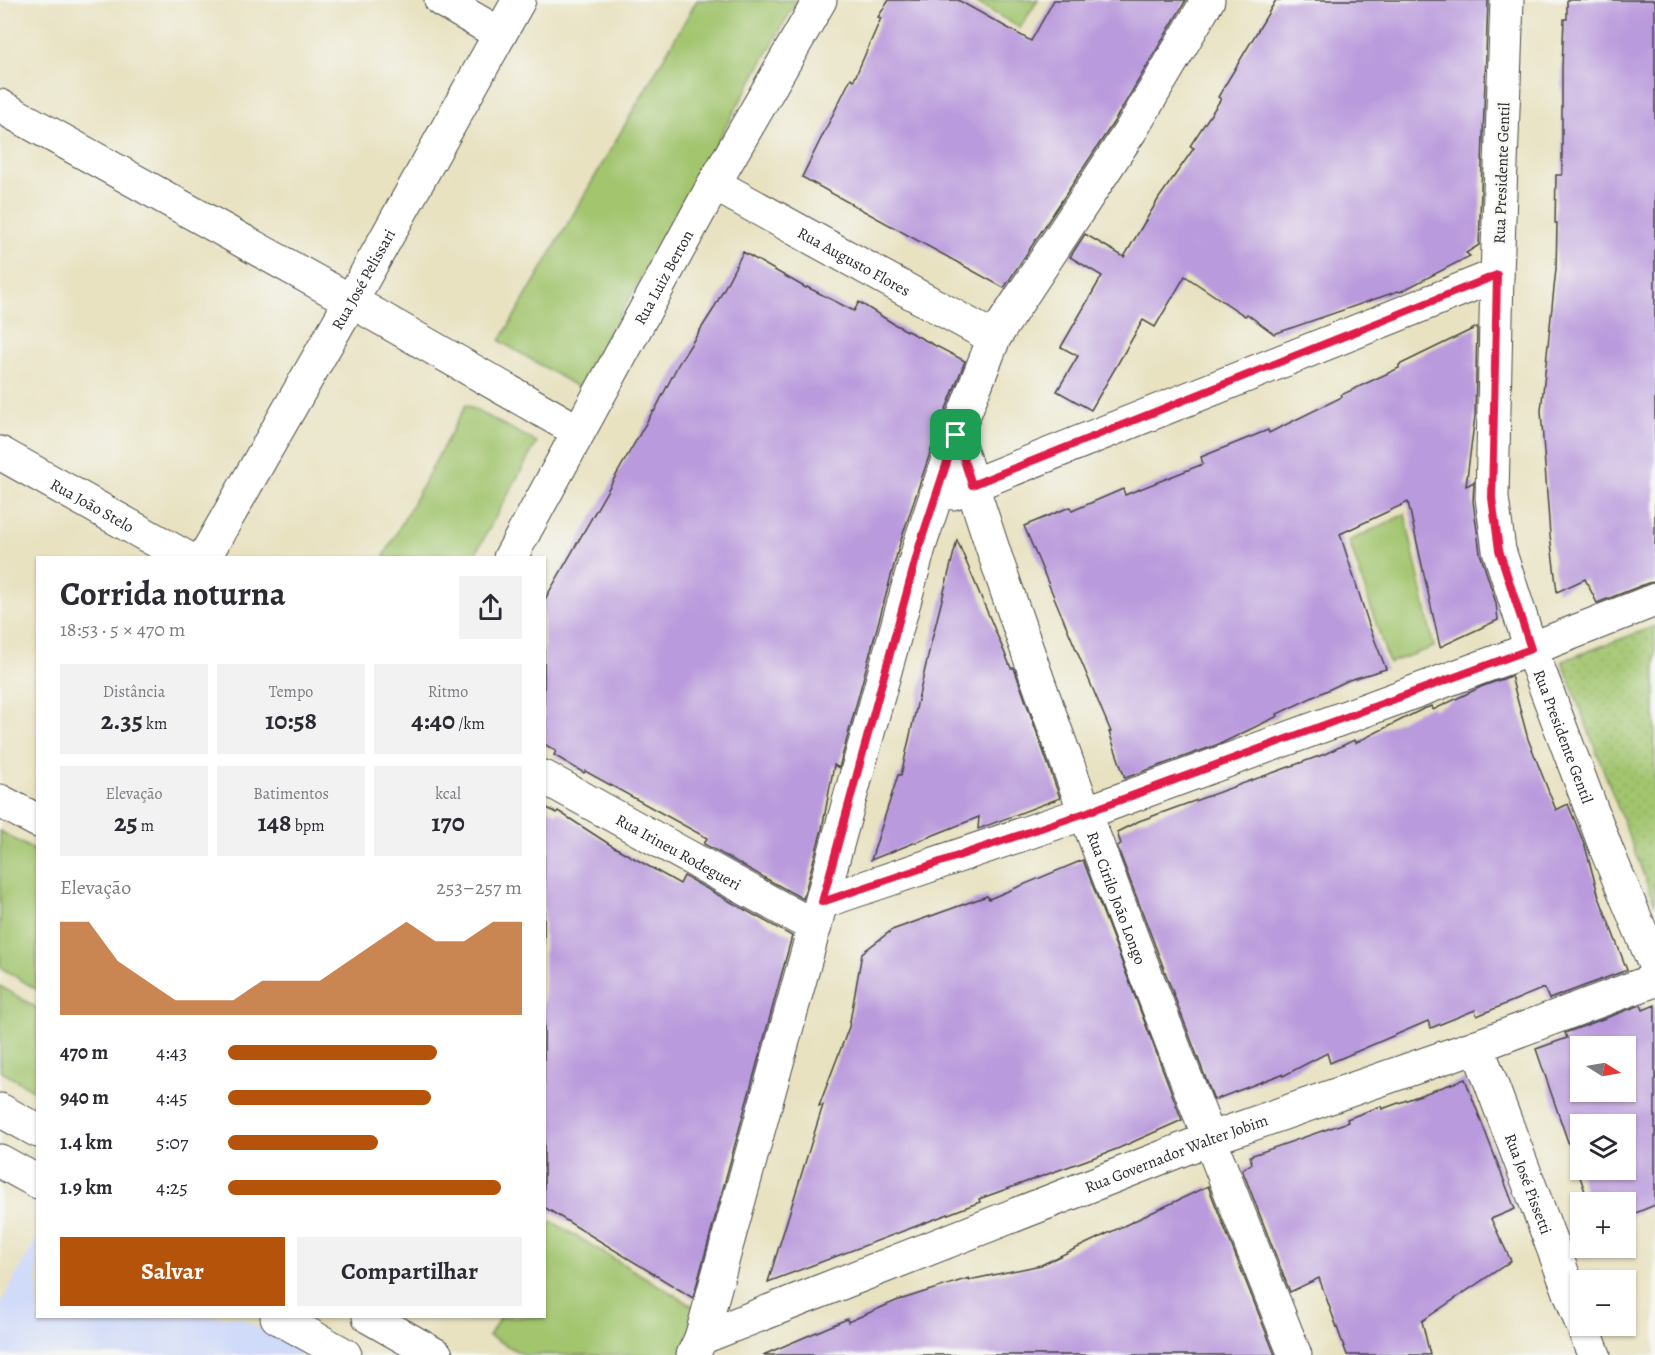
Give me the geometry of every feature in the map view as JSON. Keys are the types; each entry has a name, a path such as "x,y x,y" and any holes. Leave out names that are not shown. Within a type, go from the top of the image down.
{"street":[{"path":"441,0 500,34"},
{"name":"Rua José Pelissari","path":"205,556 519,0"},
{"name":"Rua Luiz Berton","path":"511,556 714,184 820,0"},
{"path":"697,1346 819,914 920,544 956,435 994,338 1131,130 1208,0"},
{"name":"Rua Presidente Gentil","path":"1507,0 1492,498 1499,550 1531,649 1607,851 1655,965"},
{"path":"0,106 351,301 578,431"},
{"name":"Rua Augusto Flores","path":"714,184 994,338"},
{"path":"933,502 1497,275"},
{"name":"Rua Cirilo João Longo","path":"956,435 1085,813 1209,1139 1295,1355"},
{"name":"Rua João Stelo","path":"0,453 183,556"},
{"path":"819,914 1085,813 1531,649 1655,600"},
{"name":"Rua Irineu Rodegueri","path":"546,778 819,914"},
{"path":"0,801 36,820"},
{"name":"Rua Governador Walter Jobim","path":"697,1346 1209,1139 1477,1046 1655,980"},
{"name":"Rua José Pissetti","path":"1477,1046 1570,1293"},
{"path":"0,1110 36,1130"},
{"path":"0,1161 36,1181"},
{"path":"279,1318 345,1355"},
{"path":"371,1318 436,1355"},
{"path":"1587,1336 1594,1355"}],"shaded area":[{"path":"36,1239 36,1318 241,1318 306,1355 0,1355 0,1305"}],"green space":[{"path":"697,0 797,0 579,388 500,341"},
{"path":"972,0 1038,0 1020,28"},
{"path":"466,405 537,442 474,556 384,556"},
{"path":"1405,514 1434,647 1389,663 1349,541"},
{"path":"1655,626 1655,905 1562,661"},
{"path":"0,831 36,851 36,989 0,967"},
{"path":"0,986 36,1007 36,1091 0,1071"},
{"path":"551,1221 705,1313 684,1355 524,1355 489,1336 499,1318 546,1318 546,1232"}],"building":[{"path":"889,0 958,0 1031,41 1054,0 1186,0 1115,120 1004,288 802,177 851,78 854,80 881,18 878,17"},
{"path":"1276,0 1488,0 1479,245 1466,253 1470,256 1400,292 1274,334 1247,314 1245,316 1185,276 1155,327 1143,320 1091,410 1057,391 1078,356 1061,347 1102,276 1070,257 1085,234 1124,257 1159,198 1194,148 1190,146 1221,99 1218,97"},
{"path":"1567,0 1655,0 1655,582 1597,603 1585,579 1557,592 1550,535 1541,411 1556,269 1556,175 1562,175 1562,67"},
{"path":"743,252 806,288 854,311 859,302 894,324 965,361 938,429 900,543 839,768 834,765 822,829 803,899 704,844 707,838 585,771 584,773 554,755 556,751 546,745 546,598 654,412 679,363 713,310"},
{"path":"1477,327 1475,416 1466,486 1474,482 1473,501 1480,553 1496,603 1498,620 1440,647 1408,502 1340,534 1370,628 1386,669 1349,680 1222,743 1125,778 1109,732 1111,732 1024,526 1070,507 1072,511 1123,489 1125,495 1203,464 1201,457 1268,430 1269,433"},
{"path":"957,540 1011,668 1014,668 1060,798 978,829 979,817 871,860 898,775 901,775"},
{"path":"1511,676 1528,739 1556,810 1568,804 1585,846 1599,897 1627,970 1549,999 1544,988 1477,1016 1475,1010 1431,1028 1428,1021 1330,1063 1327,1053 1283,1076 1282,1074 1214,1100 1117,846 1121,844 1117,832 1139,821 1325,754 1354,740 1355,743 1423,709 1432,706 1433,710 1483,686"},
{"path":"546,807 556,813 558,811 609,844 680,884 684,876 792,936 693,1298 546,1208"},
{"path":"1083,860 1182,1120 1117,1149 979,1199 980,1202 768,1282 823,1105 819,1106 849,1027 862,953 892,930 987,896 989,899"},
{"path":"1641,1005 1643,1010 1655,1005 1655,1205 1636,1213 1636,1192 1585,1192 1581,1180 1636,1180 1636,1114 1570,1114 1570,1148 1536,1049 1567,1038 1565,1033"},
{"path":"1465,1079 1515,1209 1491,1219 1511,1261 1422,1321 1430,1355 1347,1355 1319,1278 1290,1292 1242,1169 1252,1164 1250,1156 1348,1122 1347,1119 1381,1106 1382,1109"},
{"path":"1208,1186 1275,1355 763,1355 896,1301 969,1278 969,1280 1041,1265"}],"route":[{"path":"1497,275 1492,498 1499,550 1531,649 1085,813 822,902 920,544 956,435 972,485 1497,275"}]}
